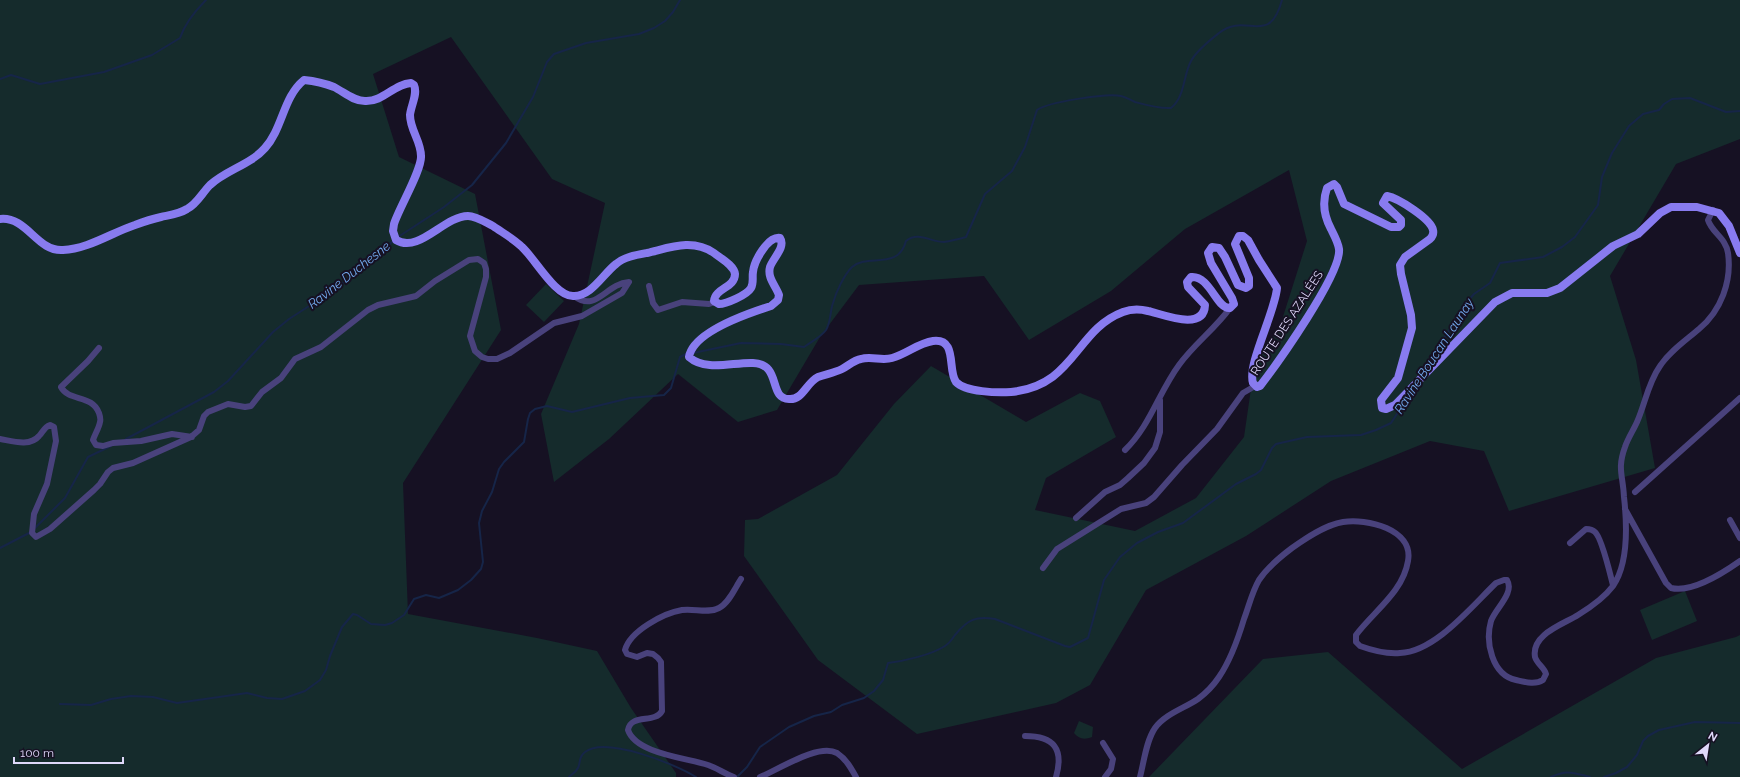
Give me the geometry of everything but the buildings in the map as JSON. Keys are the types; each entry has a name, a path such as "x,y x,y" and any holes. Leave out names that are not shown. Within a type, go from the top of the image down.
{"main road":[{"path":"0,219 13,220 47,246 57,250 80,248 133,226 188,209 219,178 252,159 266,148 282,120 290,96 296,86 304,80 316,81 335,88 354,99 364,101 374,100 404,84 411,83 414,85 416,91 410,113 411,125 421,157 418,170 396,218 393,231 396,240 405,244 414,242 456,218 466,216 476,218 486,222 522,247 560,292 574,296 586,292 616,264 625,258 676,245 704,248 712,252 734,270 735,275 731,284 718,292 714,299 718,304 727,303 749,291 752,284 754,266 760,255 770,241 777,237 780,238 782,240 781,248 773,261 770,271 771,279 779,295 776,302 771,306 724,325 694,346 690,351 689,357 694,361 713,365 750,362 762,363 771,371 779,394 784,398 790,399 800,395 811,382 817,378 841,370 860,359 891,358 921,344 934,341 945,344 950,352 952,372 956,382 959,385 974,390 1011,392 1034,387 1058,374 1095,331 1124,311 1140,310 1174,319 1185,320 1198,317 1203,313 1205,305 1188,287 1187,282 1191,277 1199,278 1215,294 1222,306 1227,309 1230,308"},
{"name":"ROUTE DES AZALÉES","path":"1230,308 1234,304 1232,298 1211,263 1208,253 1212,247 1219,248 1225,256 1238,285 1246,288 1249,286 1249,278 1235,244 1239,236 1243,236 1248,240 1277,288 1274,305 1253,366 1252,380 1255,386 1260,386 1317,302 1335,270 1339,250 1328,224 1324,203 1327,188 1334,184 1337,187 1344,204 1391,227 1399,227 1401,225 1401,220 1385,207 1383,203 1387,196 1394,198 1419,214 1428,222 1433,230 1433,236 1404,257 1400,265 1411,315 1412,328 1398,378 1381,400 1382,408 1386,409 1395,405 1488,308 1504,296 1512,293 1547,293 1560,288 1613,246 1640,232 1665,209 1681,206 1713,210"},
{"path":"1713,210 1719,213 1729,226 1740,253"}],"street":[{"path":"1140,777 1149,743 1155,729 1164,719 1206,693 1223,670 1240,630 1255,588 1265,572 1292,548 1332,525 1342,522 1356,521 1375,524 1398,536 1407,547 1408,560 1403,578 1388,600 1356,635 1356,642 1360,646 1399,653 1419,648 1445,632 1496,583 1508,580 1508,592 1491,622 1490,641 1496,664 1504,674 1514,680 1536,683 1543,680 1546,674 1536,657 1535,651 1540,641 1553,629 1593,605 1606,594 1613,585 1622,568 1624,554 1624,492 1620,466 1653,377 1669,354 1708,320 1720,304 1724,293 1729,265 1728,251 1724,241 1710,227 1708,220 1713,210"},
{"path":"0,439 27,442 39,437 46,426 50,425 54,427 56,432 54,452 47,484 34,514 32,533 36,537 50,529 94,490 113,468 133,463 192,437 201,427 204,416 208,412 228,404 245,407 251,406 262,392 281,378 295,359 321,347 368,310 378,305 416,296 435,281 469,260 474,258 482,260 486,269 486,277 470,336 475,351 482,357 497,359 510,353 554,323 582,316 622,293 629,282 616,286 589,302 583,302 574,296"},
{"path":"649,286 653,303 658,310 682,302 709,304 715,302"},
{"path":"1125,450 1139,435 1160,396 1183,360 1221,321 1230,308"},
{"path":"99,348 61,387 66,392 92,403 98,409 101,417 93,440 96,444 102,446 141,441 172,434 192,437"},
{"path":"1044,568 1057,548 1121,509 1146,503 1154,497 1179,468 1217,429 1243,393 1255,386"},
{"path":"1076,518 1105,492 1120,485 1128,478 1144,463 1155,448 1160,432 1160,396"},
{"path":"1634,492 1740,398"},
{"path":"1624,508 1666,583 1671,588 1694,586 1724,572 1740,561"},
{"path":"1730,520 1740,538"},
{"path":"1570,544 1586,529 1591,529 1596,532 1600,540 1613,585"},
{"path":"734,777 708,765 661,753 641,745 633,739 628,730 632,724 638,720 659,716 662,711 661,662 653,654 632,657 627,654 625,650 639,631 674,612 682,610 708,610 719,608 726,602 741,579"},
{"path":"1025,736 1039,736 1054,746 1060,760 1056,777"},
{"path":"1103,744 1113,759 1111,769 1105,777"},
{"path":"760,777 816,752 827,751 836,753 844,759 856,777"}],"green space":[{"path":"0,0 1740,0 1740,139 1676,164 1610,276 1636,360 1655,468 1509,511 1484,451 1430,441 1331,481 1246,536 1146,590 1090,685 1056,703 917,734 818,660 744,556 745,520 758,519 837,475 894,404 931,366 1026,422 1080,393 1100,401 1116,437 1046,478 1035,510 1135,531 1196,498 1244,437 1254,368 1281,323 1307,241 1289,170 1185,229 1111,291 1029,340 984,276 859,285 820,337 777,410 738,422 678,374 609,439 554,482 541,414 579,324 605,203 552,179 451,37 373,74 399,157 475,194 501,330 403,483 408,614 537,638 597,651 631,708 676,773 676,777 0,777"},
{"path":"546,284 564,301 544,322 526,305"},
{"path":"1685,591 1697,621 1652,640 1640,610"},
{"path":"1740,635 1740,777 1149,777 1263,659 1328,652 1462,769 1656,658"},
{"path":"1079,721 1093,727 1092,737 1082,738 1078,737 1074,733"}],"waterway":[{"path":"0,79 11,75 40,84 104,72 152,55 180,38 191,18 206,0"},
{"name":"Ravine Duchesne","path":"398,237 444,207 472,185 506,143 533,97 547,62 554,54 586,43 639,34 654,28 665,21 673,12 680,0"},
{"path":"693,353 741,343 781,344 804,347 819,337 826,330 829,324 836,294 843,279 852,267 866,261 890,259 896,256 902,250 906,241 911,238 920,237 944,242 966,237 985,194 1012,171 1025,147 1037,110 1065,101 1114,95 1123,96 1135,102 1148,105 1171,108 1179,98 1191,61 1204,46 1219,33 1229,27 1238,25 1263,26 1270,22 1277,14 1282,0"},
{"name":"Ravine Boucan Launay","path":"1422,372 1468,301 1474,294 1490,283 1500,263 1543,257 1562,247 1575,237 1598,205 1602,177 1612,153 1629,126 1643,114 1659,110 1664,104 1672,99 1690,98 1726,112 1740,111"},
{"name":"Ravine Duchesne","path":"126,439 214,392 228,381 273,332 289,319 334,290 376,257 393,241"},
{"path":"60,704 91,705 111,699 131,696 153,697 177,703 247,693 267,698 282,699 305,691 320,680 326,670 342,627 353,614 371,624 385,625 392,623 404,615 414,599 426,595 439,598 458,590 471,580 481,569 483,562 479,523 482,511 492,492 499,469 524,442 530,413 535,409 547,406 572,412 630,398 664,395 671,388 680,357 688,353"},
{"name":"Ravine Boucan Launay","path":"737,777 747,767 760,747 789,727 814,716 831,712 842,705 864,698 874,691 883,680 888,663 917,657 945,646 964,625 973,620 983,618 995,619 1070,647 1088,638 1104,580 1120,557 1137,543 1158,532 1183,523 1236,484 1256,474 1261,470 1272,448 1276,444 1307,437 1361,435 1376,430 1391,423 1410,394"},
{"name":"Ravine Duchesne","path":"34,529 65,498 88,457 111,446"},
{"name":"Ravine Duchesne","path":"0,548 31,532"},
{"path":"1604,777 1627,767 1637,755 1643,741 1648,736 1659,730 1695,722 1740,723"},
{"name":"Ravine Boucan Launay","path":"569,777 579,766 580,758 585,752 595,748 608,747 624,749 657,759 673,765 696,777"},
{"path":"1551,777 1566,772 1590,777"}]}
